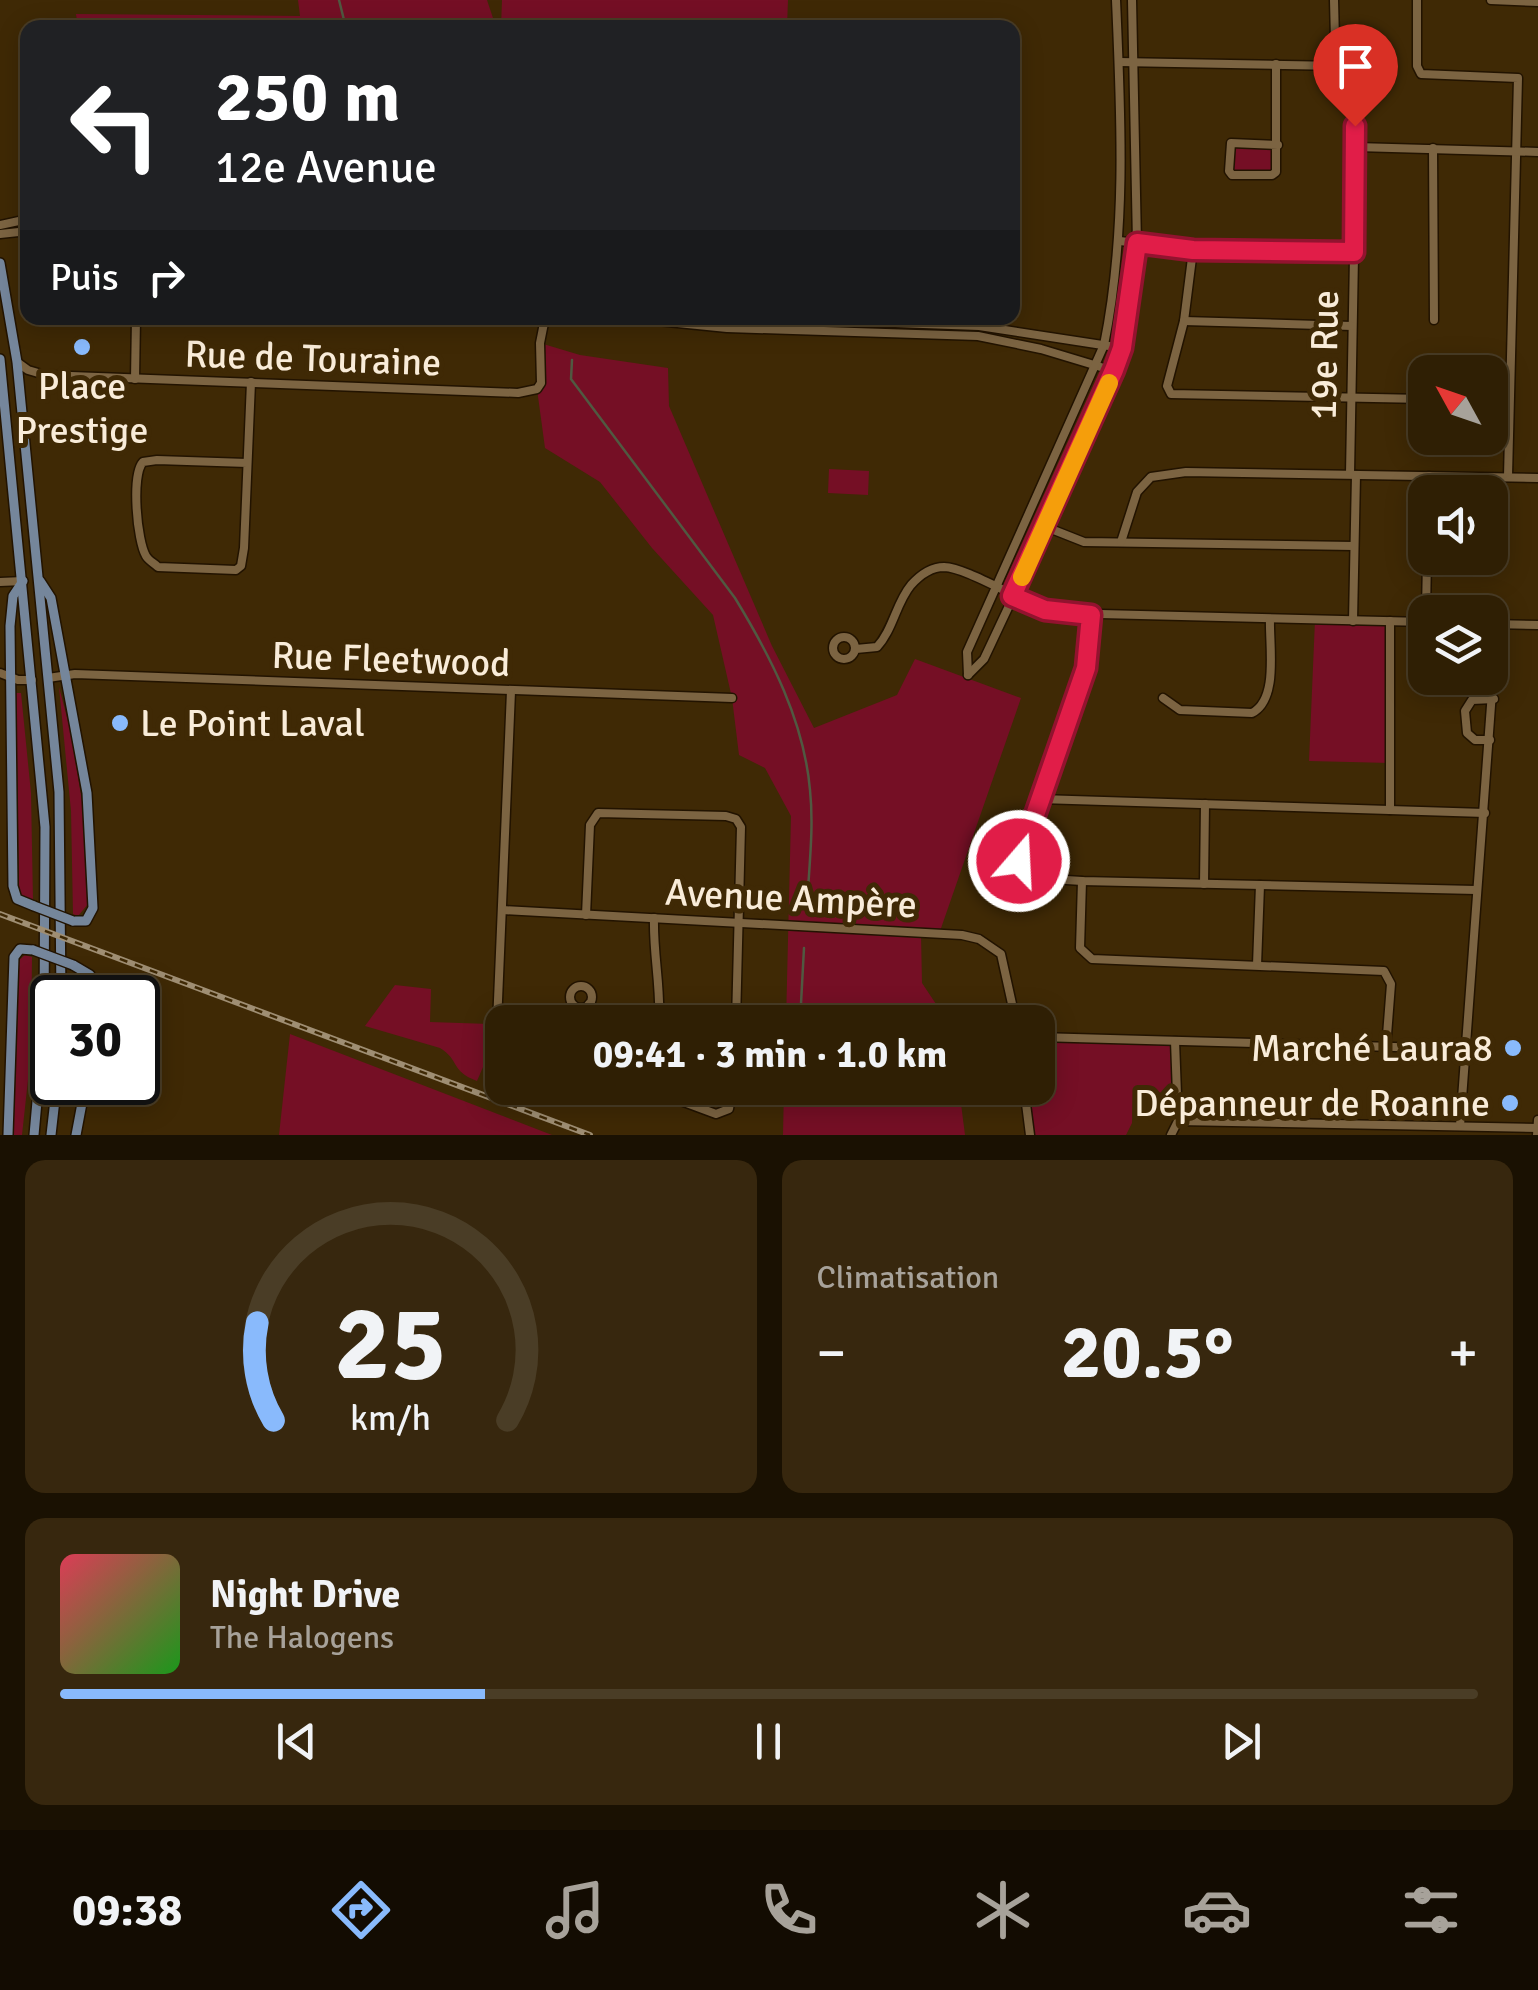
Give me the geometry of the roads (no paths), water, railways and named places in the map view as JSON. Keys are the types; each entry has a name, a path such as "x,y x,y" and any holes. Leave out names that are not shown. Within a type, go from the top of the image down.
{"main road":[{"path":"0,263 17,362 61,828 61,975"},
{"path":"0,359 46,851 44,1036 34,1135"},
{"path":"22,581 10,611 5,675 13,892 18,900 84,922 92,913 93,856 84,774 51,598 38,578"},
{"path":"8,1135 5,1091 14,957 20,949 34,950 90,975"},
{"path":"50,1135 54,1105"},
{"path":"76,1135 82,1105"}],"street":[{"path":"1116,0 1120,241 1104,345 967,652 968,674 984,659 1122,348 1137,243 1132,0"},
{"name":"19e Rue","path":"1334,0 1335,40 1354,104 1356,147 1352,621"},
{"path":"1417,0 1417,66 1421,74 1518,78 1508,476 1538,478"},
{"path":"1490,0 1538,2"},
{"path":"1119,62 1342,66"},
{"path":"1276,64 1278,144 1276,172 1232,175 1232,143 1278,144"},
{"path":"1356,147 1538,152"},
{"path":"1434,148 1434,320"},
{"path":"1120,241 1193,250 1354,252"},
{"path":"1193,250 1184,322 1168,391 1171,394 1408,400"},
{"path":"1184,322 1352,326"},
{"path":"136,325 136,379"},
{"name":"Rue de Touraine","path":"17,362 45,375 528,392 542,383 540,343 544,325"},
{"path":"697,325 978,336 1114,370"},
{"path":"951,325 1122,348"},
{"path":"247,463 143,462 137,469 135,492 145,555 158,567 236,570 241,566 247,463 251,382"},
{"path":"4,429 23,428"},
{"path":"1121,542 1137,492 1151,477 1186,472 1408,475"},
{"path":"1046,526 1084,542 1354,546"},
{"path":"856,649 871,650 882,641 908,588 925,572 940,567 955,569 1045,610 1091,615 1408,622"},
{"path":"0,582 22,581"},
{"path":"1091,615 1086,668 1019,861 1020,871 1041,878 1082,882 1476,890"},
{"path":"1162,698 1180,710 1258,710 1266,702 1268,689 1270,619"},
{"path":"1390,622 1390,810"},
{"path":"1508,624 1538,625"},
{"path":"5,675 32,680"},
{"name":"Rue Fleetwood","path":"48,678 732,698"},
{"path":"498,1005 511,691"},
{"path":"1460,1126 1494,695"},
{"path":"1490,740 1475,740 1467,733 1465,711 1472,700 1494,699"},
{"path":"1040,799 1485,813"},
{"path":"1204,884 1206,804"},
{"path":"586,914 590,825 598,812 736,819 742,827 737,1005"},
{"path":"1082,882 1080,948 1092,959 1384,971 1391,984 1386,1048"},
{"path":"1257,966 1260,886"},
{"name":"Avenue Ampère","path":"502,910 962,935 993,946 1006,966 1013,1005"},
{"path":"654,918 653,953 660,1005"},
{"path":"1055,1037 1464,1050"},
{"path":"1171,1135 1178,1121 1175,1041"},
{"path":"693,1105 716,1114 729,1105"},
{"path":"1026,1105 1030,1135"},
{"path":"1178,1121 1359,1130 1460,1126 1538,1130 1538,1120"}],"waterway":[{"path":"339,0 344,20"},
{"path":"572,360 571,379 735,598 784,690 801,739 810,790 807,906"},
{"path":"801,1005 804,948"}],"railway":[{"path":"0,914 590,1135"}],"place":[{"name":"Place Prestige","path":"82,347"},
{"name":"Le Point Laval","path":"120,723"},
{"name":"Marché Laura8","path":"1513,1048"},
{"name":"Dépanneur de Roanne","path":"1510,1103"}]}
